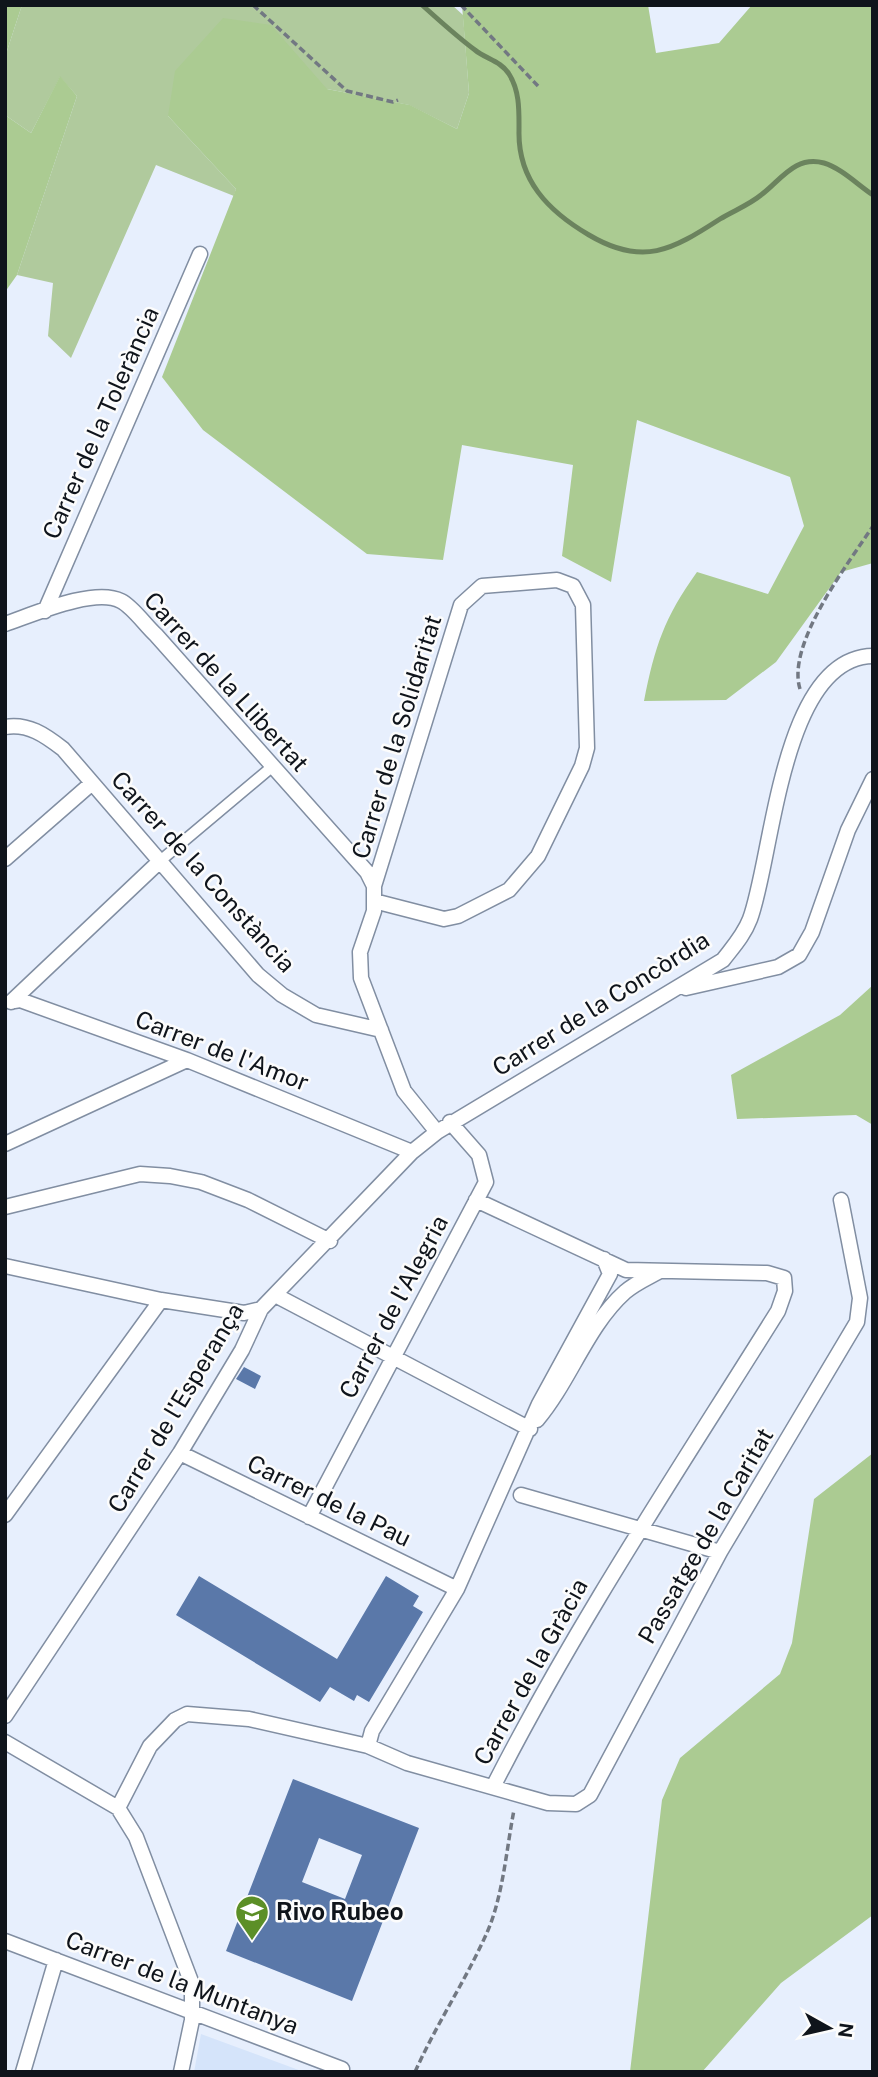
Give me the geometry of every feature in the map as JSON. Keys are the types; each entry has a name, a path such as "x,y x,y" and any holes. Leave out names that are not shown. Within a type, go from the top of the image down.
{"street":[{"name":"Carrer de la Tolerància","path":"45,611 200,254"},
{"name":"Carrer de la Solidaritat","path":"374,901 444,919 458,916 509,890 538,856 582,766 587,748 583,605 572,586 557,580 482,586 461,605 374,886 374,901 360,952 361,978 404,1091 437,1132"},
{"name":"Carrer de la Llibertat","path":"5,624 74,601 101,598 120,600 156,635 368,872 374,886"},
{"name":"Carrer de la Concòrdia","path":"450,1122 723,960 750,919 790,744 816,694 839,666 873,656"},
{"name":"Carrer de la Constància","path":"5,727 18,725 42,733 62,749 258,975 282,995 316,1014 381,1030"},
{"path":"9,1002 160,862 273,766"},
{"path":"675,990 778,967 799,955 812,932 848,830 867,802 873,779"},
{"path":"5,859 92,783"},
{"name":"Carrer de l'Amor","path":"9,1002 20,1000 187,1060 412,1152"},
{"path":"5,1144 187,1060"},
{"name":"Carrer de l'Esperança","path":"5,1716 180,1453 242,1350 261,1310 330,1241 412,1152 450,1122"},
{"name":"Carrer de l'Alegria","path":"309,1517 486,1182 485,1169 479,1155 450,1122"},
{"path":"5,1207 140,1174 170,1176 201,1182 248,1200 330,1241"},
{"path":"476,1200 626,1270 658,1272"},
{"name":"Passatge de la Caritat","path":"494,1787 548,1803 576,1804 590,1795 720,1552 857,1322 860,1298 841,1200"},
{"path":"368,1746 372,1731 457,1589 556,1370 610,1273 604,1259"},
{"path":"5,1266 161,1300 244,1313 261,1310"},
{"path":"530,1429 553,1401 607,1311 626,1290 658,1272"},
{"name":"Carrer de la Gràcia","path":"118,1808 150,1746 175,1720 187,1714 249,1719 368,1746 407,1763 494,1787 534,1707 640,1528 778,1311 785,1291 784,1278 767,1273 658,1272"},
{"path":"277,1296 530,1429"},
{"path":"5,1515 161,1300"},
{"name":"Carrer de la Pau","path":"180,1453 457,1589"},
{"path":"521,1495 720,1552"},
{"path":"5,1742 118,1808 136,1837 192,1984 192,2010 181,2072"},
{"name":"Carrer de la Muntanya","path":"5,1941 342,2069"},
{"path":"23,2072 56,1960"}],"path":[{"path":"253,5 347,91 393,102 398,100"},
{"path":"461,5 538,86"},
{"path":"807,712 796,676 798,658 811,629 873,526"},
{"path":"415,2072 451,1997 486,1936 495,1908 517,1794"}],"shaded area":[{"path":"201,2034 304,2072 194,2072"}],"green space":[{"path":"5,5 22,5 5,57"},
{"path":"22,5 452,5 463,15 469,93 457,129 409,105 327,89 168,116 236,189 234,196 156,165 71,358 48,336 53,283 17,275 77,96 60,77 31,133 5,115 5,57"},
{"path":"462,5 648,5 656,53 719,43 752,5 873,5 873,563 841,572 776,662 726,700 644,701 662,633 676,604 697,572 768,594 804,526 790,477 637,420 611,582 562,556 573,465 462,445 443,560 367,554 203,430 162,377 236,189 168,116 175,71 223,18 271,25 327,89 410,105 457,129 469,93"},
{"path":"60,76 77,96 17,275 5,292 5,115 31,133"},
{"path":"873,985 873,1125 856,1115 737,1119 731,1075 840,1015"},
{"path":"873,1453 873,1915 781,1983 702,2072 630,2072 662,1800 680,1758 780,1674 792,1643 814,1499"}],"building":[{"path":"244,1367 261,1376 255,1389 236,1379"},
{"path":"199,1576 337,1659 386,1576 419,1596 413,1606 423,1612 369,1702 357,1695 354,1701 330,1687 320,1702 176,1615"},
{"path":"293,1779 419,1828 352,2001 226,1951","holes":["319,1838 362,1855 345,1899 302,1882"]}],"waterway":[{"path":"422,5 468,45 506,70 517,94 520,149 530,179 538,192 561,216 608,245 642,252 672,246 751,202 789,170 814,161 830,165 873,195"}],"place":[{"name":"Rivo Rubeo","path":"252,1942"}]}
